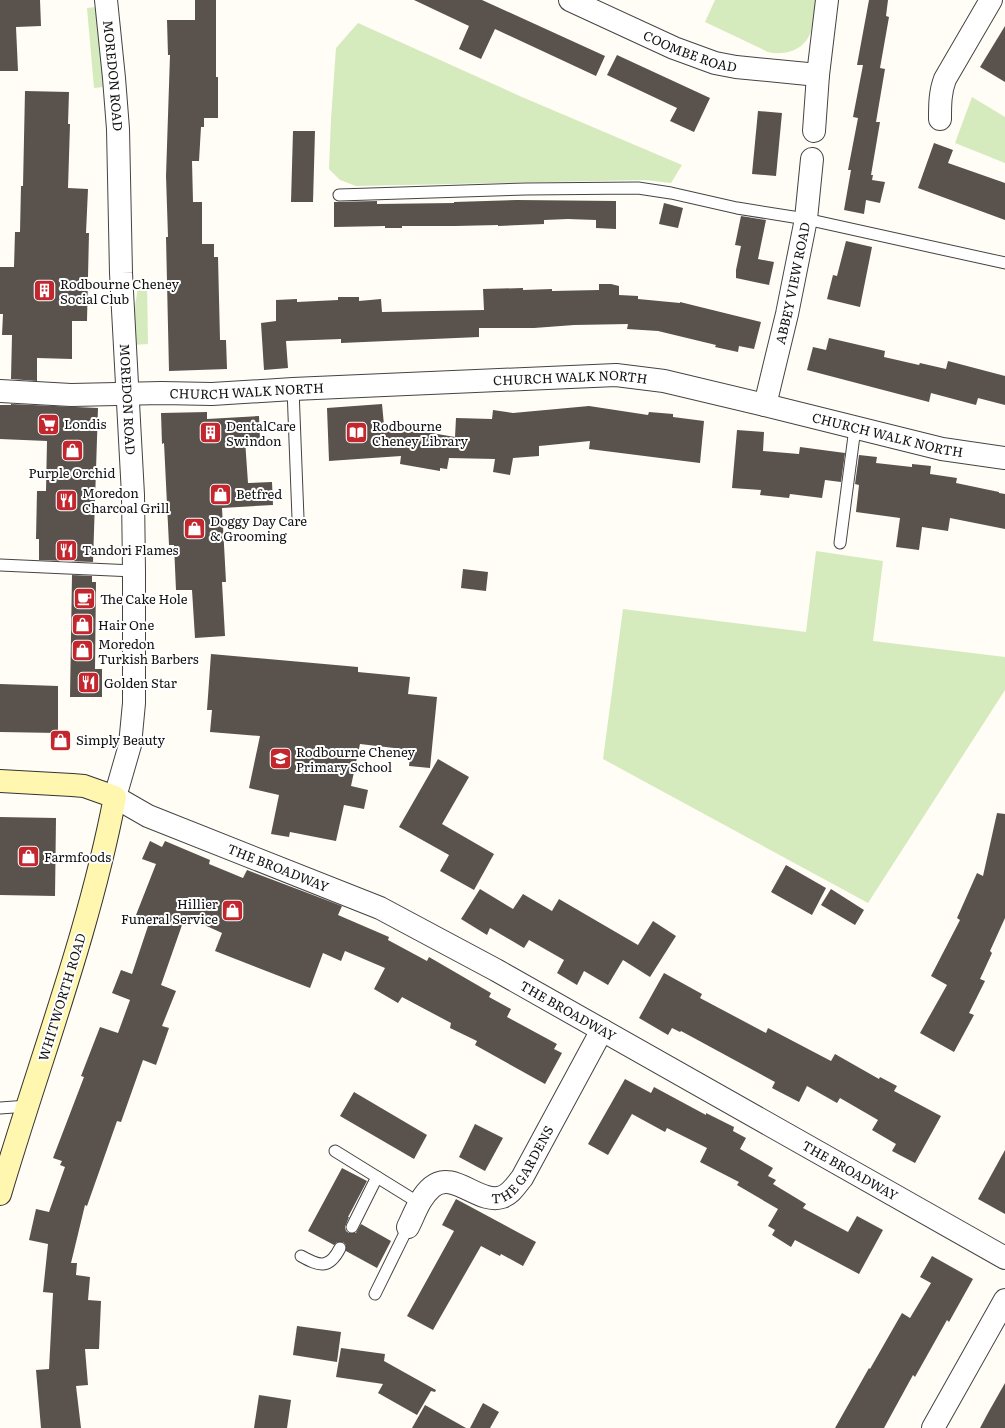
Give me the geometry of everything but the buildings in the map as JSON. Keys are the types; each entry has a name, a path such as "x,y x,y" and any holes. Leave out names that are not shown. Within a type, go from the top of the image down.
{"main road":[{"path":"0,781 72,784 84,786 115,797"},
{"name":"WHITWORTH ROAD","path":"0,1194 91,902 107,841 115,797"}],"street":[{"name":"MOREDON ROAD","path":"106,0 118,129 119,214 133,495 134,571 134,703 128,750 115,797"},
{"path":"814,131 818,75 827,0"},
{"path":"940,120 940,103 945,79 991,0"},
{"name":"COOMBE ROAD","path":"579,2 674,48 715,63 736,67 818,75"},
{"name":"ABBEY VIEW ROAD","path":"765,405 787,314 806,218 812,159"},
{"name":"CHURCH WALK NORTH","path":"0,391 71,395 212,394 616,375 664,381 942,449 1005,458"},
{"name":"THE BROADWAY","path":"115,797 148,816 380,908 496,970 785,1132 1005,1258"},
{"name":"THE GARDENS","path":"408,1227 419,1203 425,1194 432,1186 439,1182 445,1181 492,1197 501,1197 511,1191 522,1178 602,1030"},
{"path":"933,1428 1005,1300"}],"lane":[{"path":"339,195 526,189 638,188 671,193 737,208 806,218 1005,263"},
{"path":"293,389 298,518"},
{"path":"840,543 855,428"},
{"path":"0,565 134,571"},
{"path":"0,1108 28,1106"},
{"path":"335,1151 419,1203"},
{"path":"352,1227 377,1177"},
{"path":"375,1294 408,1227"},
{"path":"301,1256 314,1263 326,1264 333,1260 340,1248"}],"green space":[{"path":"715,0 816,0 811,31 808,38 800,47 794,50 775,53 768,52 705,22"},
{"path":"95,7 101,45 103,87 94,88 87,8"},
{"path":"358,23 522,97 682,165 671,183 645,180 356,186 340,180 329,169 336,48"},
{"path":"972,97 1005,117 1005,163 955,143"},
{"path":"139,280 147,280 148,344 133,345 132,326"},
{"path":"816,551 883,561 873,641 1005,657 1005,690 868,903 603,759 623,609 806,632"}],"place":[{"name":"Rodbourne Cheney Social Club","path":"44,291"},
{"name":"Londis","path":"49,424"},
{"name":"DentalCare Swindon","path":"211,433"},
{"name":"Rodbourne Cheney Library","path":"356,433"},
{"name":"Purple Orchid","path":"72,451"},
{"name":"Betfred","path":"220,494"},
{"name":"Moredon Charcoal Grill","path":"66,500"},
{"name":"Doggy Day Care & Grooming","path":"195,528"},
{"name":"Tandori Flames","path":"66,550"},
{"name":"The Cake Hole","path":"84,599"},
{"name":"Hair One","path":"83,625"},
{"name":"Moredon Turkish Barbers","path":"83,651"},
{"name":"Golden Star","path":"89,683"},
{"name":"Simply Beauty","path":"61,740"},
{"name":"Rodbourne Cheney Primary School","path":"280,759"},
{"name":"Farmfoods","path":"28,857"},
{"name":"Hillier Funeral Service","path":"233,911"}]}
